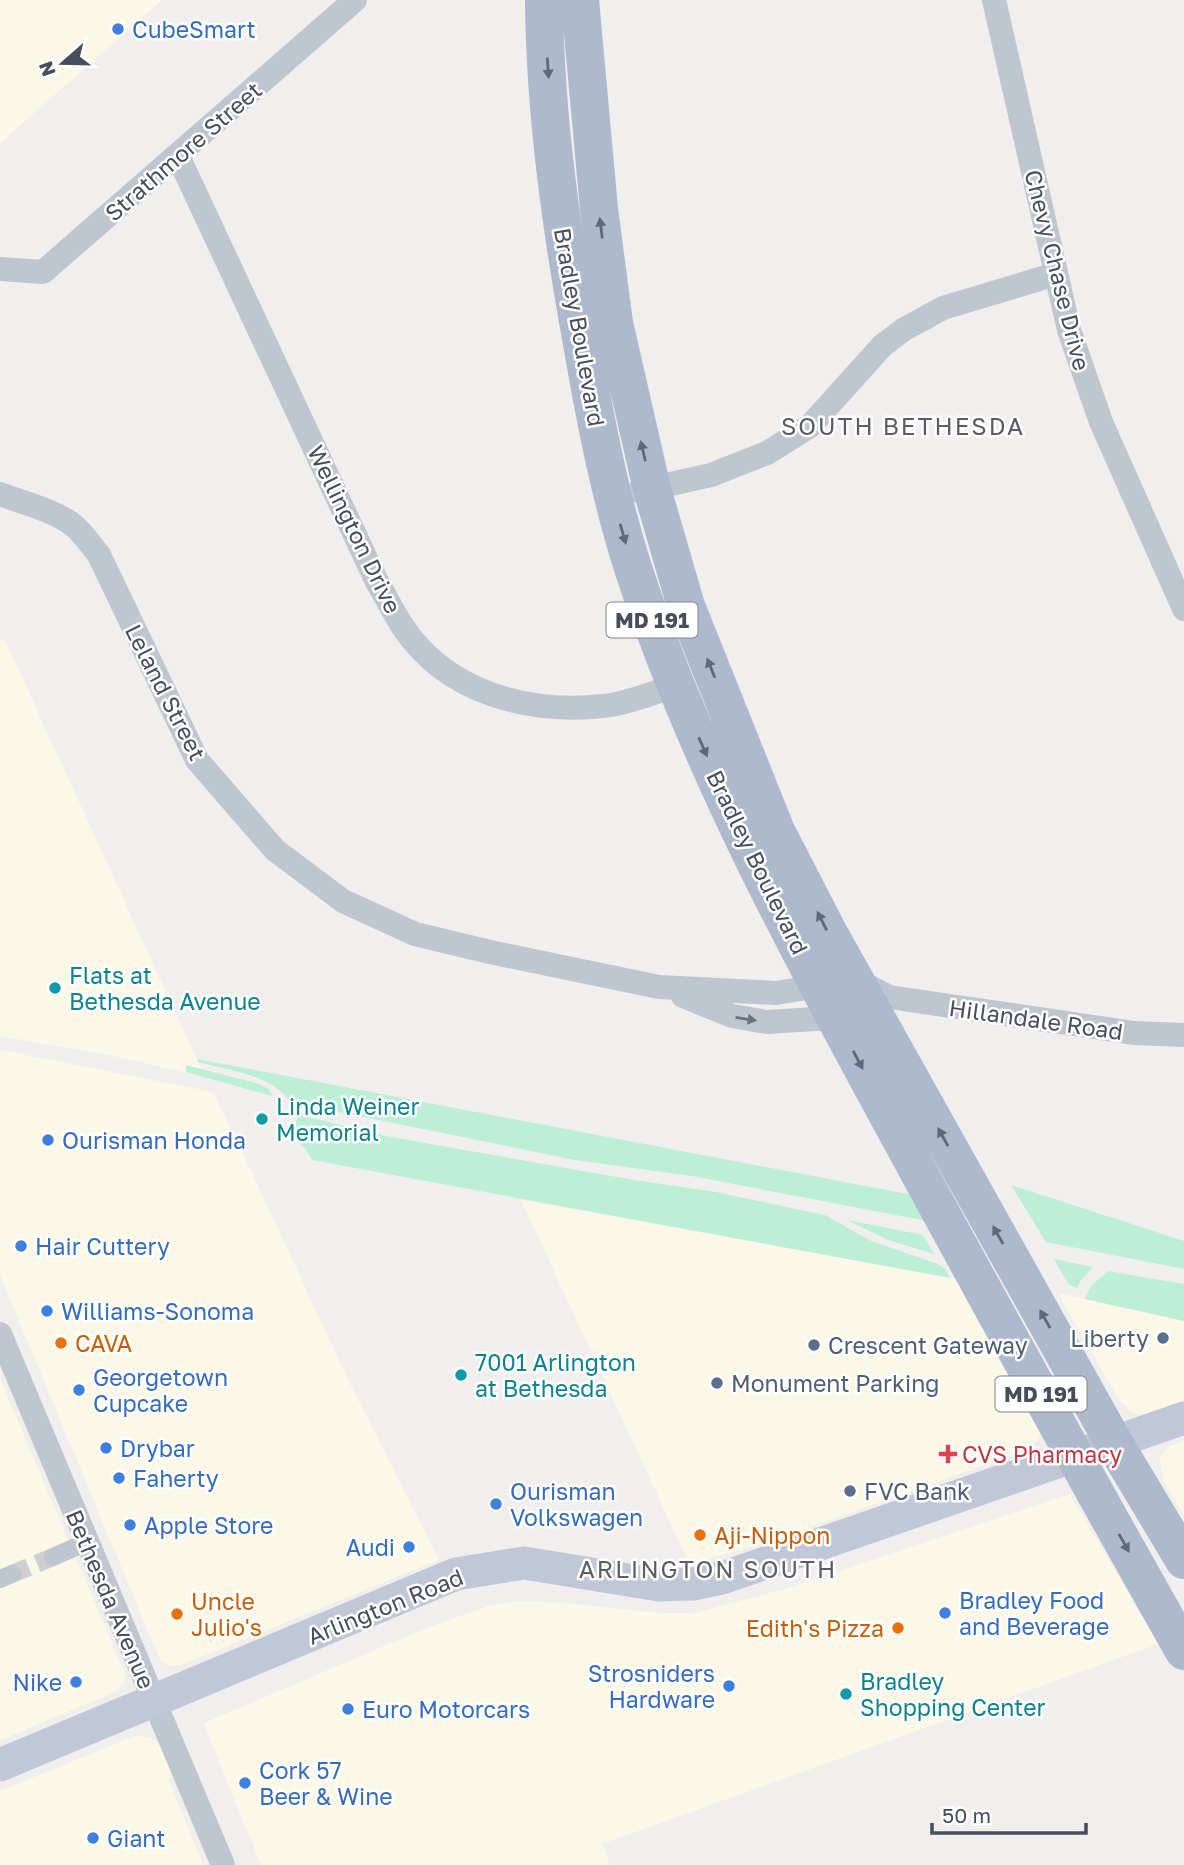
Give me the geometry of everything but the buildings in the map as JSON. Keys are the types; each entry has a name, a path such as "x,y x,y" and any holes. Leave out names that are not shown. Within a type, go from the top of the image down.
{"main road":[{"name":"Bradley Boulevard","path":"544,0 556,184 579,326 611,494 634,569 676,686 753,862 826,1002 1184,1651"},
{"name":"Bradley Boulevard","path":"579,0 597,196 614,323 652,489 686,606 776,831 827,930 873,997 1114,1443 1184,1560"},
{"name":"Arlington Road","path":"0,1765 456,1574 524,1563 659,1585 693,1584 722,1578 1184,1418"}],"street":[{"name":"Strathmore Street","path":"0,269 43,272 355,0"},
{"name":"Chevy Chase Drive","path":"994,0 1069,330 1101,422 1184,609"},
{"name":"Wellington Drive","path":"178,156 376,580 404,628 433,661 475,689 508,701 552,708 606,706 676,686"},
{"path":"611,494 652,489 711,475 767,453 810,426 882,346 903,330 943,308 1056,274"},
{"name":"Leland Street","path":"0,494 60,517 85,537 99,555 197,760 275,850 343,901 415,933 490,952 659,987 776,993 826,1002 873,997"},
{"name":"Leland Street","path":"659,987 732,1016 768,1022 826,1002 873,997"},
{"name":"Hillandale Road","path":"873,997 1134,1033 1184,1035"},
{"name":"Bethesda Avenue","path":"0,1334 223,1865"},
{"path":"53,1557 87,1542"}],"shaded area":[{"path":"0,0 162,0 0,143"},
{"path":"4,638 205,1077 114,1056 0,1036 0,641"},
{"path":"0,1050 209,1091 214,1095 348,1380 439,1560 181,1665 168,1666 160,1660 0,1275"},
{"path":"521,1200 961,1279 1041,1431 1039,1438 1029,1449 850,1513 752,1547 689,1563"},
{"path":"1058,1293 1184,1321 1184,1400 1147,1413 1137,1414 1128,1409 1118,1398"},
{"path":"0,1379 125,1674 124,1683 115,1692 0,1740"},
{"path":"1184,1440 1184,1516 1164,1481 1160,1461 1170,1446"},
{"path":"1070,1494 1158,1644 602,1844 610,1865 261,1865 204,1723 424,1629 491,1605 515,1601 660,1613 694,1613 792,1587"},
{"name":"Giant","path":"135,1736 149,1737 158,1743 167,1756 176,1775 168,1779 203,1865 0,1865 0,1791"}],"green space":[{"path":"197,1059 913,1195 927,1221 692,1176 575,1160 290,1102 283,1093 262,1080 198,1062"},
{"path":"186,1065 256,1083 269,1089 272,1096 186,1072"},
{"path":"300,1115 386,1136 716,1192 825,1215 871,1241 938,1264 950,1278 312,1160 305,1148 287,1133"},
{"path":"1011,1185 1184,1241 1184,1269 1046,1242"},
{"path":"847,1220 923,1235 934,1254 888,1240"},
{"path":"1054,1259 1093,1267 1077,1288 1069,1285"},
{"path":"1108,1271 1184,1284 1184,1321 1085,1299 1091,1286"}],"tunnel":[{"path":"12,1574 53,1557"}],"place":[{"name":"CubeSmart","path":"118,29"},
{"name":"Flats at Bethesda Avenue","path":"55,988"},
{"name":"Linda Weiner Memorial","path":"262,1119"},
{"name":"Ourisman Honda","path":"48,1140"},
{"name":"Hair Cuttery","path":"21,1246"},
{"name":"Williams-Sonoma","path":"47,1311"},
{"name":"Liberty","path":"1163,1338"},
{"name":"CAVA","path":"61,1343"},
{"name":"Crescent Gateway","path":"814,1345"},
{"name":"7001 Arlington at Bethesda","path":"461,1375"},
{"name":"Monument Parking","path":"717,1383"},
{"name":"Georgetown Cupcake","path":"79,1390"},
{"name":"Drybar","path":"106,1448"},
{"name":"CVS Pharmacy","path":"948,1454"},
{"name":"Faherty","path":"119,1478"},
{"name":"FVC Bank","path":"850,1491"},
{"name":"Ourisman Volkswagen","path":"496,1504"},
{"name":"Apple Store","path":"130,1525"},
{"name":"Aji-Nippon","path":"700,1535"},
{"name":"Audi","path":"409,1547"},
{"name":"Bradley Food and Beverage","path":"945,1613"},
{"name":"Uncle Julio's","path":"177,1614"},
{"name":"Edith's Pizza","path":"898,1628"},
{"name":"Nike","path":"76,1682"},
{"name":"Strosniders Hardware","path":"729,1686"},
{"name":"Bradley Shopping Center","path":"846,1694"},
{"name":"Euro Motorcars","path":"348,1709"},
{"name":"Cork 57 Beer & Wine","path":"245,1783"},
{"name":"Giant","path":"93,1838"}],"district":[{"name":"SOUTH BETHESDA","path":"903,425"},
{"name":"ARLINGTON SOUTH","path":"708,1568"}]}
